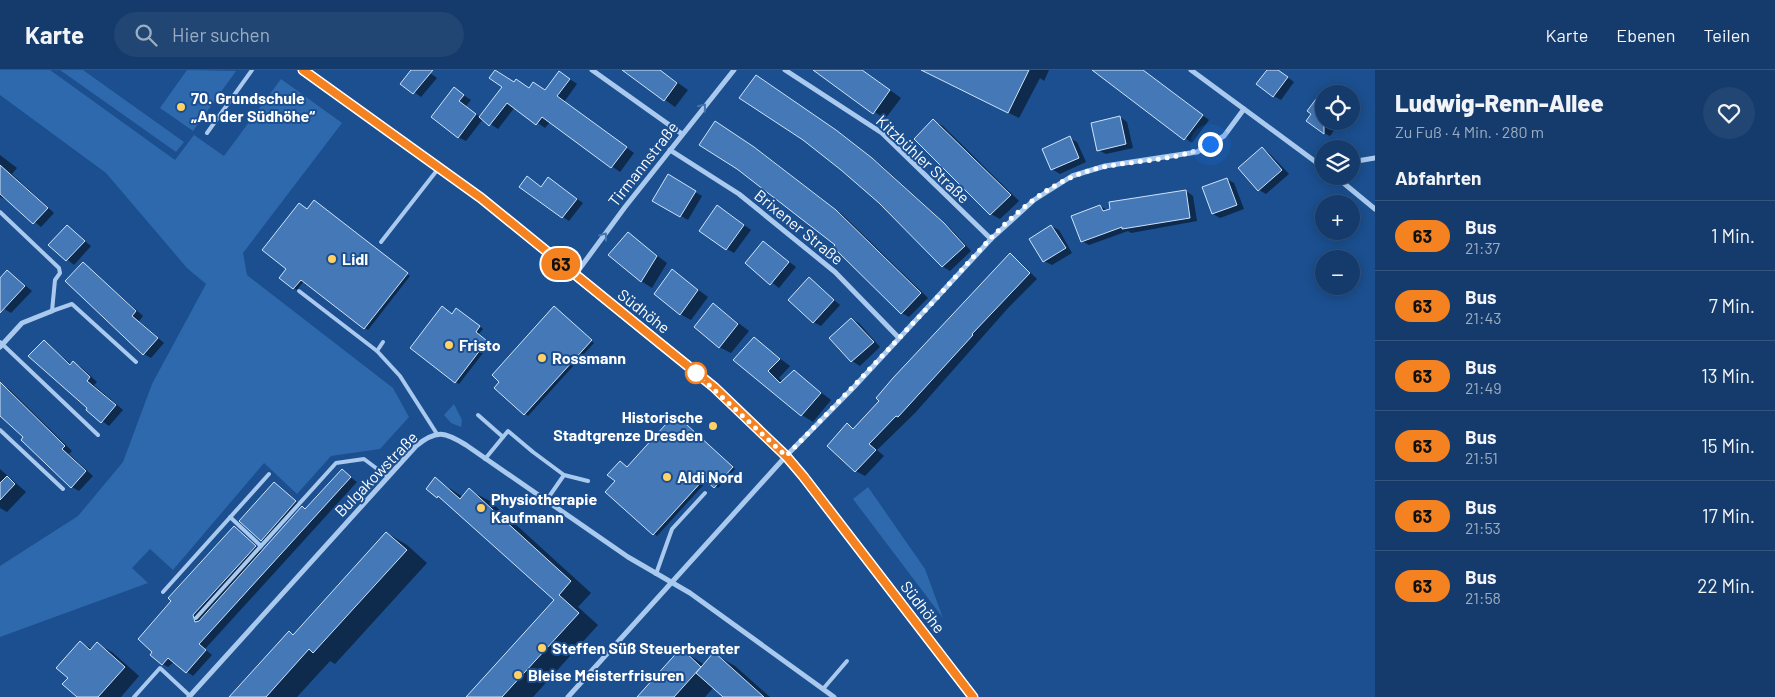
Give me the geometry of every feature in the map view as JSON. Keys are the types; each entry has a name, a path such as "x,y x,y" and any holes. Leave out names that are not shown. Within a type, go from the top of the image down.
{"street":[{"name":"Südhöhe","path":"303,70 481,198 714,387 786,456 973,697"},
{"path":"592,70 682,134"},
{"name":"Tirmannstraße","path":"575,275 682,134 734,70"},
{"name":"Kitzbühler Straße","path":"785,70 882,134 990,239"},
{"path":"1191,70 1315,161"},
{"path":"568,697 786,456 899,338 990,239 1034,200 1072,176 1105,166 1197,152 1224,136 1244,109"},
{"name":"Brixener Straße","path":"670,150 739,194 835,272 899,338"},
{"path":"1360,160 1375,158"},
{"path":"1346,185 1375,209"},
{"path":"1,344 22,323 52,312"},
{"name":"Bulgakowstraße","path":"189,696 416,446 426,438 437,434 451,436 546,501 671,582 834,697"}],"lane":[{"path":"207,133 252,70"},
{"path":"381,242 439,168"},
{"path":"0,212 59,268 60,273 55,280 52,312 72,304 136,362"},
{"path":"298,291 377,351 400,376 437,434"},
{"path":"377,351 383,342"},
{"path":"1,344 98,435"},
{"path":"478,415 503,437"},
{"path":"0,430 63,489"},
{"path":"485,459 508,431 564,474 588,481"},
{"path":"196,618 336,463 364,459 388,477"},
{"path":"163,592 269,474"},
{"path":"546,501 564,474"},
{"path":"656,574 672,529 705,493"},
{"path":"230,517 261,546"},
{"path":"823,689 847,661"},
{"path":"134,697 160,668 189,696"}],"shaded area":[{"path":"0,70 50,70 175,160 194,135 224,156 281,79 342,123 243,253 247,275 393,388 409,417 380,449 331,456 297,494 264,463 173,570 150,549 132,568 148,583 0,637 0,566 78,516 123,462 152,384 206,284 187,268 106,173 0,95"},
{"path":"60,70 83,70 184,142 176,152"},
{"path":"187,70 236,71 193,131 160,108"},
{"path":"454,404 462,420 461,427 451,423 444,415"},
{"path":"868,487 925,569 943,618 853,499"}],"building":[{"path":"411,70 433,70 413,94 400,84"},
{"path":"495,70 514,82 516,79 529,88 533,82 545,90 559,71 570,79 557,96 627,147 611,168 542,117 536,125 507,103 489,126 479,117 502,87 489,78"},
{"path":"622,70 660,70 677,83 664,101"},
{"path":"813,70 862,70 890,90 873,114"},
{"path":"921,70 1029,70 1008,113"},
{"path":"1092,70 1143,70 1203,115 1184,140"},
{"path":"1267,70 1278,70 1288,77 1273,97 1256,84"},
{"path":"756,75 836,130 872,158 944,223 965,246 942,267 879,203 841,170 803,140 739,98"},
{"path":"454,87 464,95 459,101 476,114 458,138 431,117"},
{"path":"1315,100 1315,128 1306,121 1311,114 1307,111"},
{"path":"1120,116 1126,144 1097,151 1091,123"},
{"path":"933,119 1011,195 990,215 914,139"},
{"path":"715,121 754,147 836,210 921,293 901,314 833,247 835,245 737,169 699,145"},
{"path":"1070,136 1079,158 1051,170 1042,149"},
{"path":"1262,147 1282,170 1258,191 1238,168"},
{"path":"0,165 48,208 33,224 0,194"},
{"path":"668,174 696,191 680,217 652,201"},
{"path":"527,176 541,187 548,177 577,199 562,218 519,187"},
{"path":"1227,178 1237,205 1212,214 1202,187"},
{"path":"1186,190 1190,218 1122,229 1122,227 1081,242 1071,216 1100,205 1103,211 1110,209 1109,202"},
{"name":"Lidl","path":"314,200 408,273 364,329 301,280 293,289 279,278 286,269 262,250 299,203 307,209"},
{"path":"717,205 744,225 726,250 699,231"},
{"path":"67,225 85,241 66,261 48,245"},
{"path":"1051,225 1066,248 1043,262 1029,239"},
{"path":"628,232 657,256 641,282 608,255"},
{"path":"763,241 789,262 770,285 745,263"},
{"path":"1010,253 1030,273 972,334 898,417 896,416 869,444 876,450 855,472 827,446 847,423 853,429 879,401 876,398 893,378"},
{"path":"83,262 136,311 132,316 158,338 143,355 65,281"},
{"path":"672,269 698,290 680,315 654,294"},
{"path":"7,270 25,286 0,313 0,278"},
{"path":"809,277 834,300 813,323 788,300"},
{"path":"713,303 738,324 719,348 694,327"},
{"name":"Fristo","path":"442,306 452,314 456,308 480,326 476,332 487,341 455,383 410,348"},
{"name":"Rossmann","path":"554,306 592,340 524,415 494,388 499,382 492,375"},
{"path":"851,318 874,342 851,362 829,338"},
{"path":"754,337 780,359 768,371 780,383 794,370 821,393 801,416 733,360"},
{"path":"44,340 70,365 73,361 90,377 87,381 116,405 101,423 86,410 87,408 28,356"},
{"path":"0,382 65,446 62,449 86,471 71,488 21,440 23,437 0,416"},
{"name":"Aldi Nord","path":"675,414 733,467 714,488 704,479 653,535 605,492 615,481 607,475 620,461 627,467"},
{"path":"342,469 351,477 199,644 206,650 186,673 168,658 162,665 150,655 152,652 138,639 171,601 168,598 234,526 256,546 193,615 195,622 199,621 302,506 305,509"},
{"path":"7,476 15,484 0,500 0,483"},
{"path":"435,477 460,499 469,488 571,581 559,595 579,613 502,697 466,697 554,600 438,496 437,498 426,489"},
{"path":"274,482 296,501 261,541 239,521"},
{"path":"386,532 407,550 313,653 309,649 266,697 229,697 289,631 293,635"},
{"path":"80,641 90,650 97,642 125,667 98,697 77,697 62,684 68,678 56,668"},
{"path":"681,648 701,667 674,697 637,697"},
{"path":"714,652 764,697 723,697 696,673"}],"bus line":[{"name":"63","path":"303,70 481,198 504,220 714,387 786,456 803,476 973,697"}],"place":[{"name":"70. Grundschule „An der Südhöhe“","path":"181,107"},
{"name":"Lidl","path":"332,259"},
{"name":"Fristo","path":"449,345"},
{"name":"Rossmann","path":"542,358"},
{"name":"Historische Stadtgrenze Dresden","path":"713,426"},
{"name":"Aldi Nord","path":"667,477"},
{"name":"Physiotherapie Kaufmann","path":"481,508"},
{"name":"Steffen Süß Steuerberater","path":"542,648"},
{"name":"Bleise Meisterfrisuren","path":"518,675"}],"route":[{"path":"696,373 714,387 786,456 854,387 990,239 1034,200 1072,176 1105,166 1197,152 1210,144"}]}
